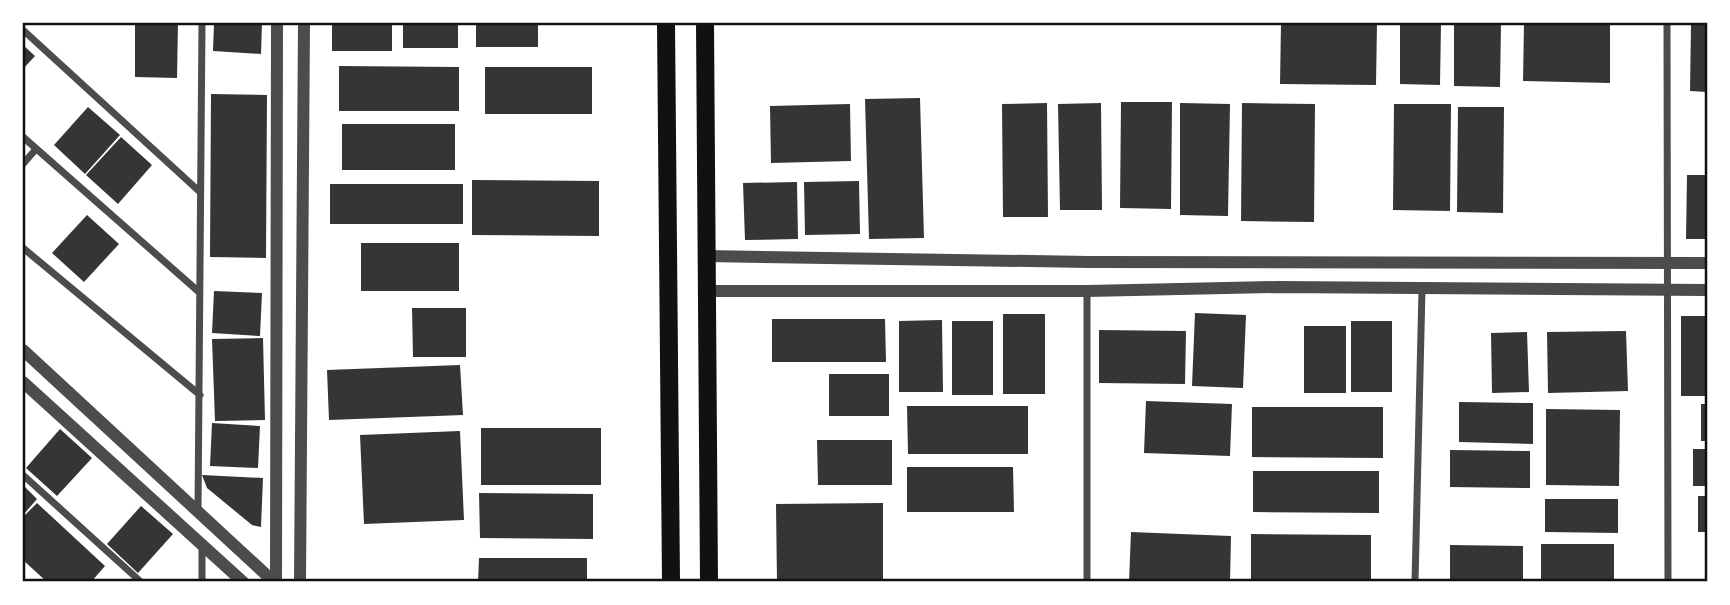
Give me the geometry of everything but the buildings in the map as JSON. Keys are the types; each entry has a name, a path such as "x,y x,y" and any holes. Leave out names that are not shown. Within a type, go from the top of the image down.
{"main road":[{"path":"666,23 671,582"},
{"path":"705,23 709,582"}],"street":[{"path":"198,512 202,23"},
{"path":"275,582 277,23"},
{"path":"300,582 304,23"},
{"path":"1667,23 1668,582"},
{"path":"23,30 200,192"},
{"path":"23,137 199,292"},
{"path":"23,164 36,149"},
{"path":"23,247 200,396"},
{"path":"705,256 1089,262 1707,263"},
{"path":"1276,261 1277,287"},
{"path":"705,291 1087,292 1277,287 1707,290"},
{"path":"1415,582 1422,290"},
{"path":"1087,292 1087,582"},
{"path":"23,350 275,582"},
{"path":"23,383 243,582"},
{"path":"23,475 141,582"},
{"path":"202,545 202,582"}]}
